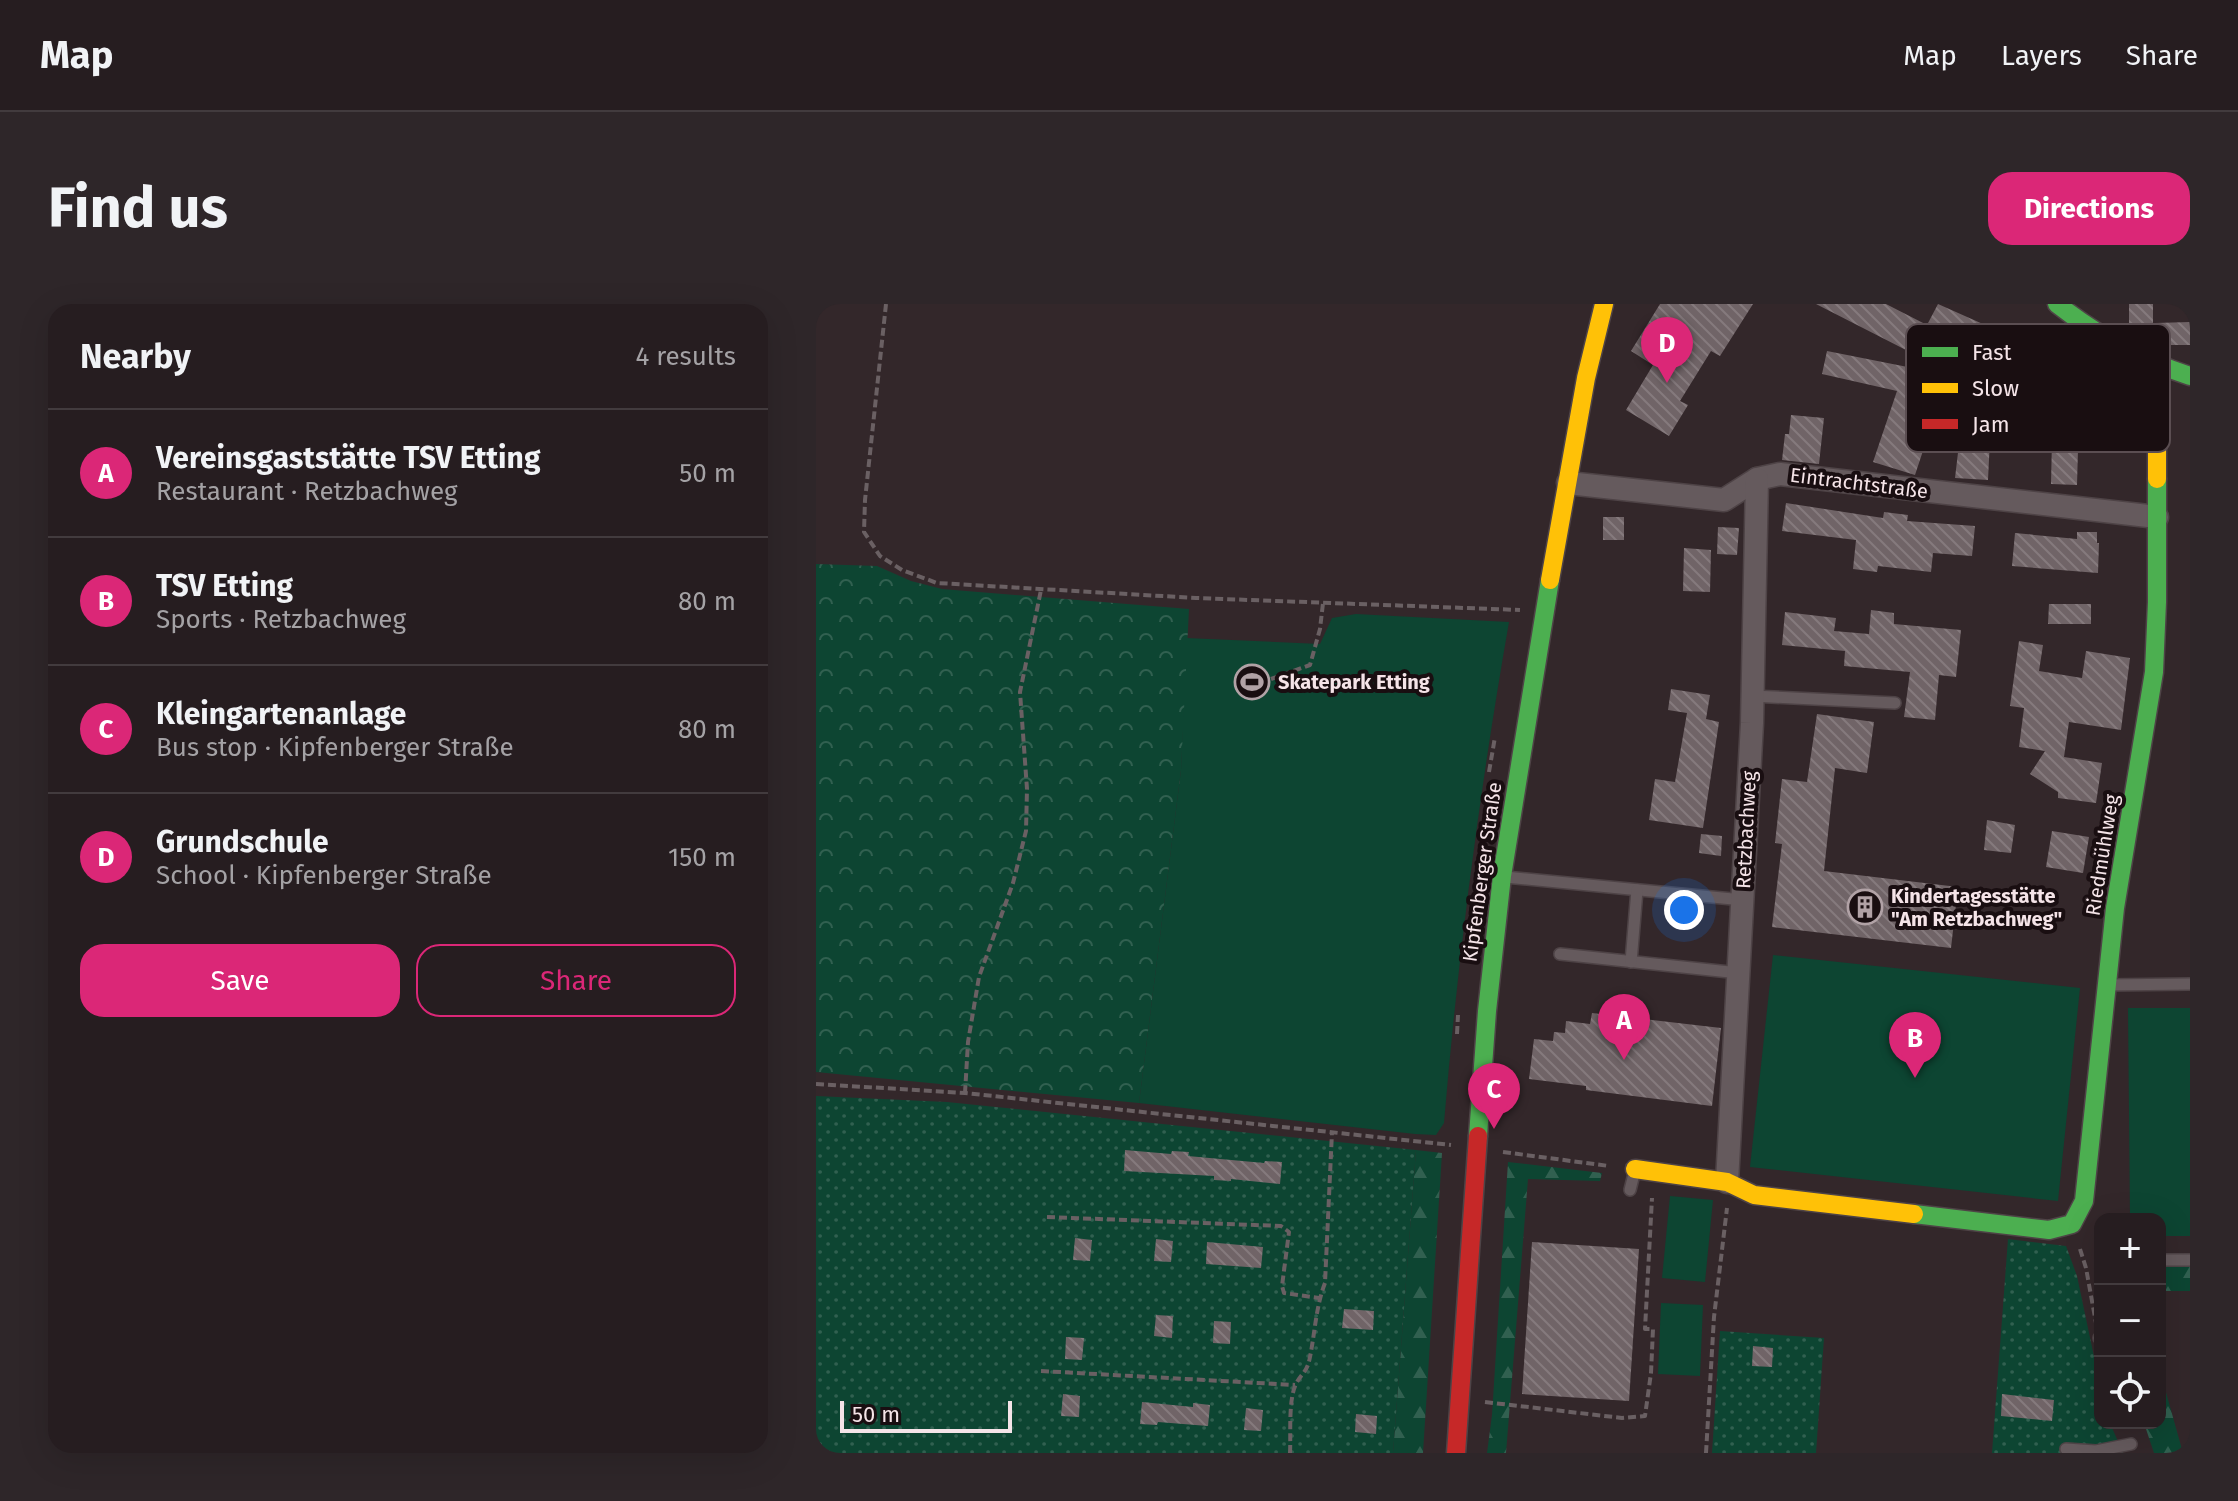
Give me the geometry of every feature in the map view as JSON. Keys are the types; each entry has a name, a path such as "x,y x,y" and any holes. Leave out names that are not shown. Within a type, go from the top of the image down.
{"street":[{"name":"Kipfenberger Straße","path":"1456,1453 1487,1011 1502,876 1544,611 1586,378 1604,304"},
{"path":"2057,304 2082,324"},
{"path":"2170,371 2190,376"},
{"name":"Riedmühlweg","path":"2072,1224 2084,1201 2115,908 2154,672 2157,452"},
{"name":"Eintrachtstraße","path":"1568,483 1724,500 1757,479 1780,474 2157,517"},
{"name":"Retzbachweg","path":"1727,1182 1752,696 1757,479"},
{"path":"1644,1171 1727,1182 1754,1195 2049,1230 2072,1224"}],"lane":[{"path":"1752,696 1895,703"},
{"path":"1502,876 1743,900"},
{"path":"1631,962 1637,890"},
{"path":"1560,954 1739,973"},
{"path":"2107,985 2190,984"},
{"path":"1630,1190 1644,1171"},
{"path":"2166,1260 2190,1260"},
{"path":"2066,1449 2096,1451 2131,1444"}],"path":[{"path":"886,304 864,532 880,556 902,570 937,583 1041,590 1544,611"},
{"path":"965,1093 968,1042 979,977 1013,883 1026,831 1027,789 1020,692 1041,590"},
{"path":"1271,679 1310,665 1323,603"},
{"path":"816,1084 965,1093 1332,1132 1644,1171 1645,1329 1653,1329 1645,1416 1622,1418 1484,1402"},
{"path":"1290,1453 1295,1385 1307,1370 1319,1298 1325,1283 1332,1132"},
{"path":"1706,1453 1714,1317 1727,1209 1727,1182"},
{"path":"1047,1217 1281,1226 1289,1232 1282,1286 1284,1293 1319,1298"},
{"path":"2072,1224 2086,1268 2094,1311"},
{"path":"1041,1371 1295,1385"}],"green space":[{"path":"816,564 877,566 911,581 942,589 1189,609 1181,770 1139,1103 816,1072"},
{"path":"1356,614 1509,622 1471,872 1444,1123 1436,1135 1415,1134 1139,1103 1181,770 1186,638 1320,644 1332,618"},
{"path":"1773,955 2080,988 2058,1201 1750,1167"},
{"path":"2128,1008 2190,1008 2190,1236 2166,1236 2166,1213 2130,1213"},
{"path":"816,1096 947,1102 1416,1150 1393,1453 816,1453"},
{"path":"1416,1150 1442,1153 1423,1453 1393,1453"},
{"path":"1508,1162 1602,1173 1600,1181 1528,1179 1506,1453 1487,1453 1492,1415"},
{"path":"1670,1196 1713,1200 1705,1282 1662,1278"},
{"path":"2008,1239 2066,1246 2077,1276 2094,1357 2094,1429 2113,1429 2123,1453 1992,1453"},
{"path":"2166,1266 2190,1266 2190,1291 2166,1291"},
{"path":"1661,1303 1703,1305 1700,1376 1658,1374"},
{"path":"1720,1331 1824,1338 1816,1453 1712,1453"},
{"path":"2166,1392 2183,1453 2154,1453 2146,1429 2166,1429"}],"building":[{"path":"1660,304 1753,304 1720,356 1711,351 1680,401 1688,405 1669,436 1626,410 1653,365 1631,351"},
{"path":"1816,304 1886,304 1925,324 1906,324 1906,350"},
{"path":"1938,304 1983,324 1928,324"},
{"path":"2129,304 2153,304 2153,323 2129,324"},
{"path":"2190,322 2190,345 2170,345 2170,324 2155,323"},
{"path":"1827,351 1906,367 1906,452 1923,452 1915,475 1873,462 1897,391 1822,374"},
{"path":"1791,415 1824,418 1819,464 1782,460"},
{"path":"1958,452 1989,452 1988,480 1955,478"},
{"path":"2052,452 2078,452 2077,485 2051,484"},
{"path":"1786,503 1883,518 1884,512 1908,515 1907,521 1975,526 1972,556 1933,553 1931,572 1878,566 1877,572 1853,569 1856,540 1782,531"},
{"path":"1603,517 1624,517 1624,540 1603,540"},
{"path":"1718,527 1739,528 1737,555 1717,554"},
{"path":"2077,532 2097,532 2098,573 2012,566 2015,533 2077,539"},
{"path":"1684,548 1711,550 1710,592 1683,591"},
{"path":"2049,604 2091,604 2091,624 2048,624"},
{"path":"1871,610 1894,613 1894,624 1961,630 1956,677 1939,675 1935,720 1904,717 1910,672 1844,666 1845,651 1782,645 1785,612 1836,618 1834,631 1869,634"},
{"path":"2019,641 2043,645 2039,671 2082,678 2086,651 2130,658 2121,730 2069,722 2064,757 2102,763 2096,803 2058,798 2058,792 2030,774 2045,751 2019,747 2024,708 2010,706"},
{"path":"1671,689 1710,695 1706,719 1719,722 1703,828 1649,820 1655,779 1675,782 1687,713 1668,710"},
{"path":"1817,714 1874,722 1867,773 1835,768 1824,871 1958,887 1951,948 1772,927 1782,844 1775,843 1782,779 1807,782"},
{"path":"1987,820 2015,825 2011,853 1984,850"},
{"path":"2052,831 2089,837 2083,873 2046,867"},
{"path":"1701,834 1722,836 1721,856 1699,853"},
{"path":"1592,1013 1721,1028 1712,1106 1586,1090 1586,1086 1529,1079 1534,1039 1553,1041 1554,1032 1565,1033 1566,1021 1590,1024"},
{"path":"1125,1150 1171,1154 1172,1151 1189,1152 1188,1156 1282,1162 1280,1184 1214,1180 1214,1176 1124,1171"},
{"path":"1075,1238 1092,1240 1090,1261 1073,1260"},
{"path":"1156,1239 1173,1241 1171,1262 1154,1261"},
{"path":"1207,1242 1263,1247 1261,1268 1206,1264"},
{"path":"1532,1242 1639,1249 1629,1401 1522,1394"},
{"path":"1344,1309 1374,1311 1373,1330 1342,1328"},
{"path":"1156,1315 1173,1316 1172,1338 1154,1336"},
{"path":"1214,1321 1231,1322 1230,1344 1213,1343"},
{"path":"1066,1337 1084,1338 1082,1360 1065,1359"},
{"path":"1753,1346 1773,1348 1772,1367 1752,1366"},
{"path":"1063,1394 1080,1396 1079,1417 1061,1416"},
{"path":"2002,1394 2054,1400 2052,1421 2001,1416"},
{"path":"1142,1402 1193,1407 1193,1403 1210,1405 1208,1426 1158,1422 1157,1425 1140,1424"},
{"path":"1246,1408 1263,1410 1261,1431 1244,1430"},
{"path":"1356,1414 1377,1416 1376,1434 1355,1432"}],"traffic: fast":[{"path":"2057,304 2085,324"},
{"path":"2170,368 2190,376"},
{"path":"1914,1214 2049,1230 2072,1224 2084,1201 2115,908 2154,672 2157,479"},
{"path":"1478,1136 1487,1011 1502,876 1550,580"}],"traffic: slow":[{"path":"1550,580 1586,378 1604,304"},
{"path":"2157,452 2157,479"},
{"path":"1635,1169 1727,1182 1754,1195 1914,1214"}],"traffic: jam":[{"path":"1456,1453 1478,1136"}],"place":[{"name":"Grundschule","path":"1667,383"},
{"name":"Skatepark Etting","path":"1252,682"},
{"name":"Kindertagesstätte \"Am Retzbachweg\"","path":"1865,907"},
{"name":"Vereinsgaststätte TSV Etting","path":"1624,1060"},
{"name":"TSV Etting","path":"1915,1078"},
{"name":"Kleingartenanlage","path":"1494,1129"}]}
